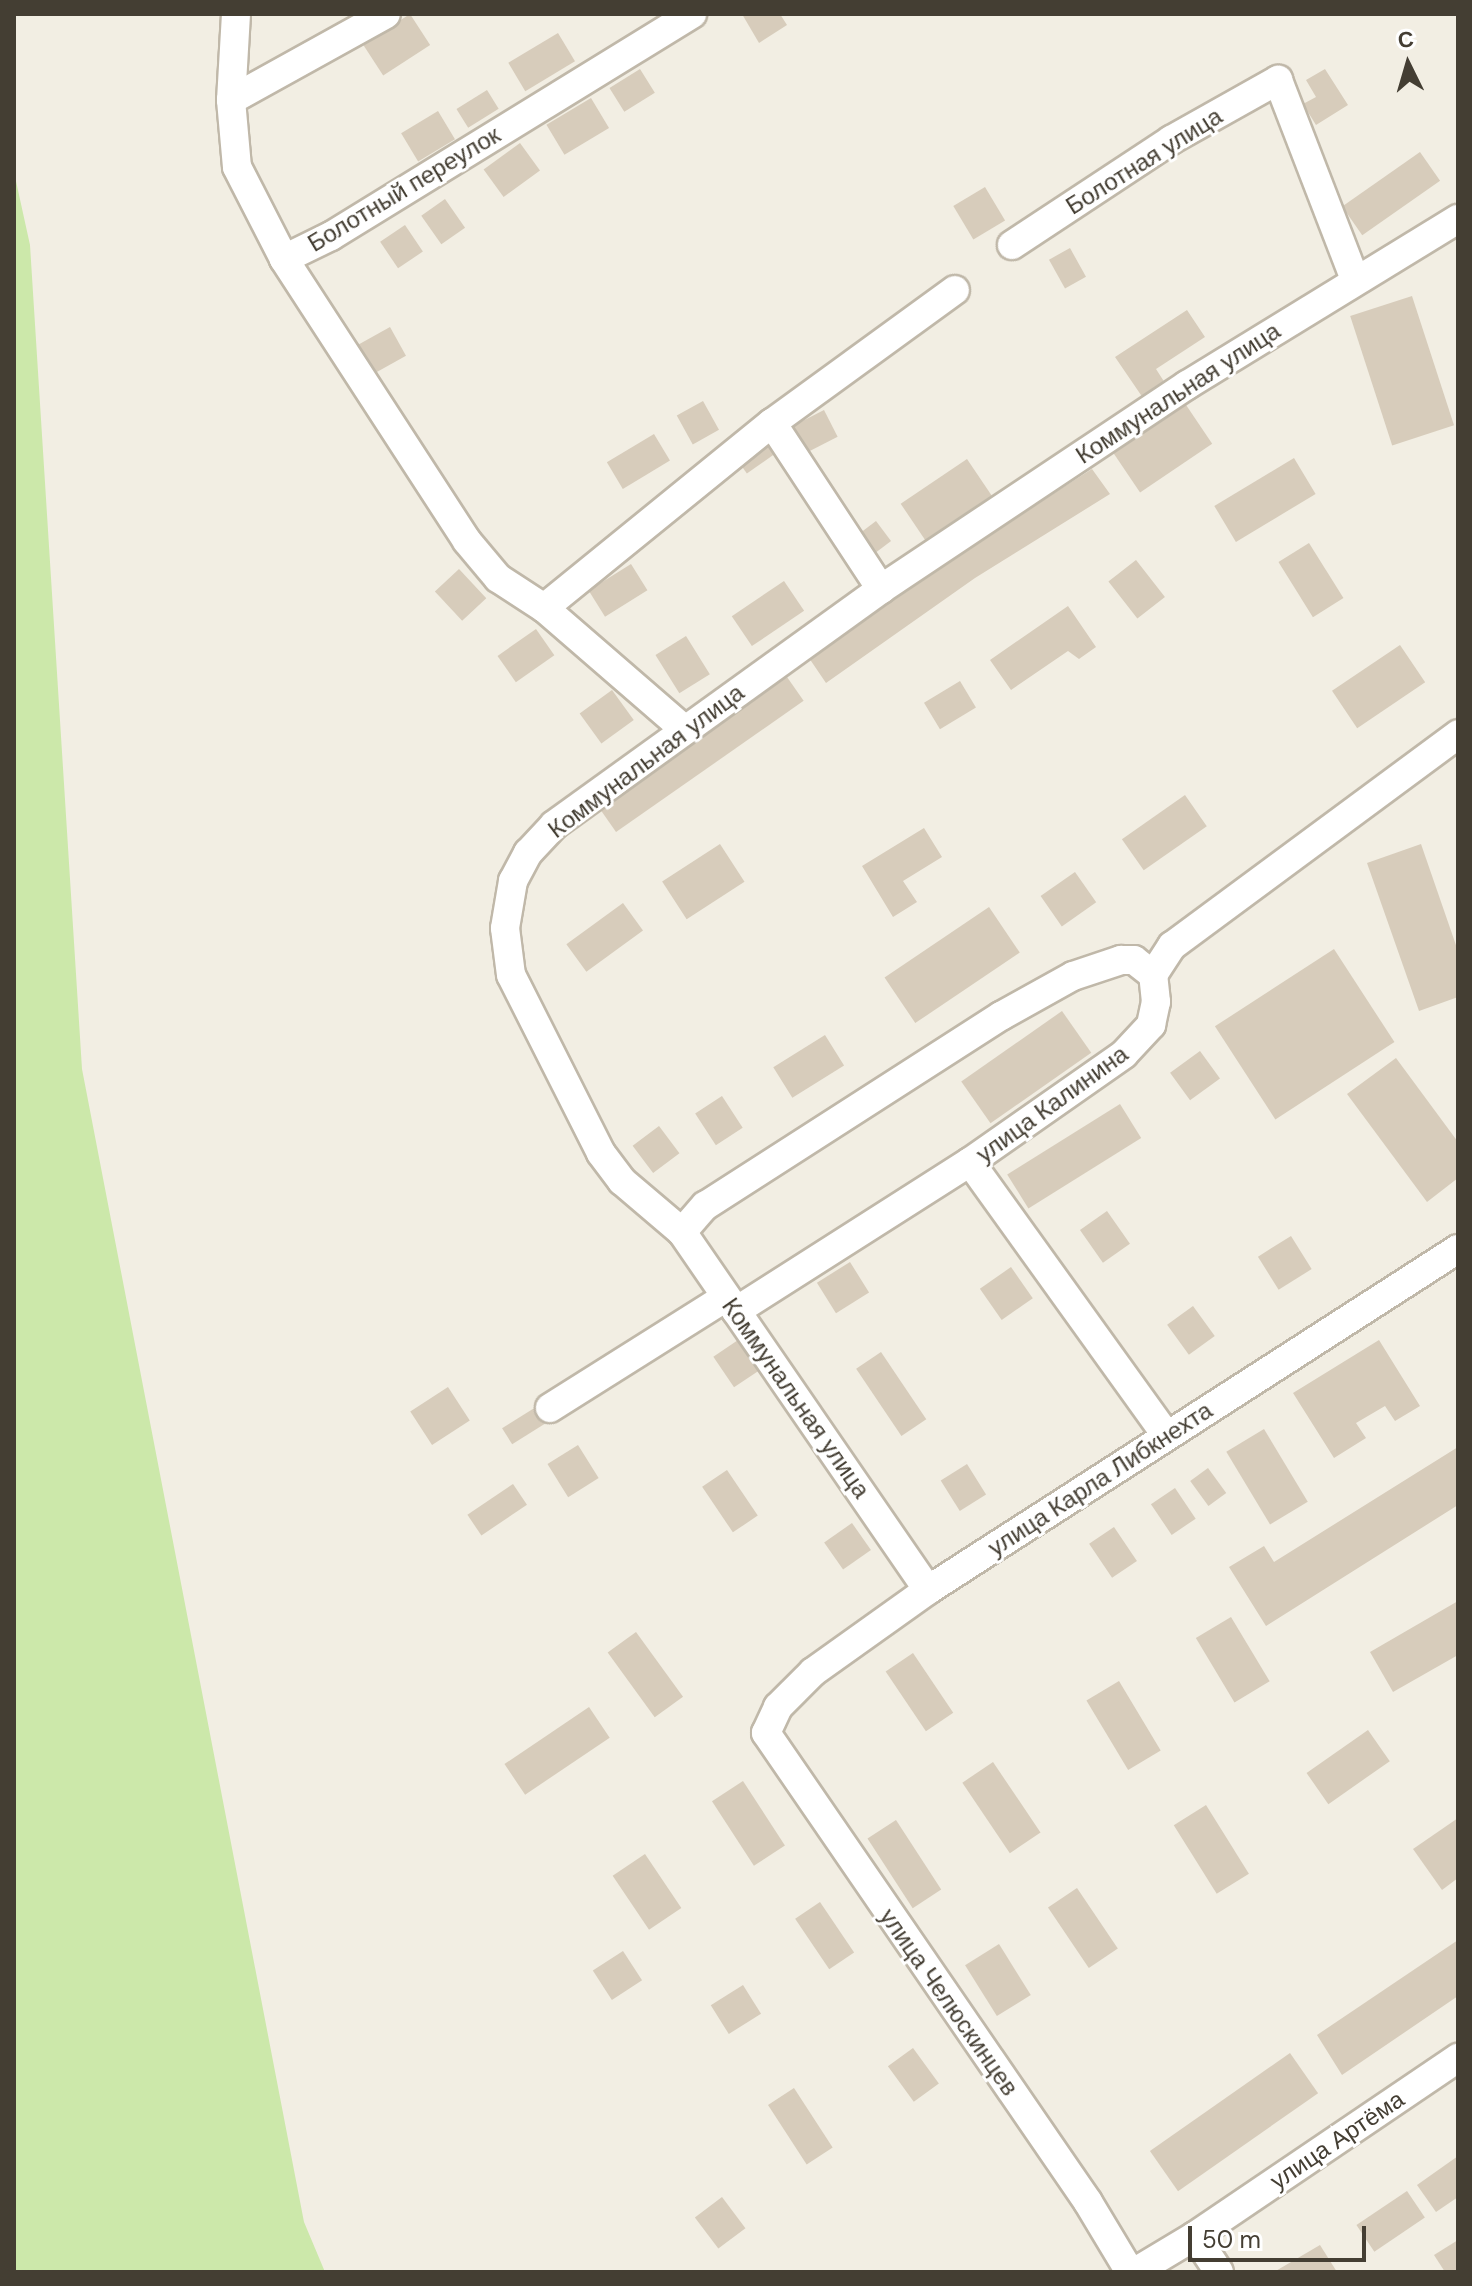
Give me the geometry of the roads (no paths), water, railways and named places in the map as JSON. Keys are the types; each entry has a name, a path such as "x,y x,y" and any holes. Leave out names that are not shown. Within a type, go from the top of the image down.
{"street":[{"path":"236,14 231,100 237,167 284,259"},
{"path":"231,100 386,14"},
{"name":"Болотный переулок","path":"685,730 544,608 498,578 467,541 284,259 331,236 692,14"},
{"name":"Болотная улица","path":"1012,245 1171,140 1278,80 1355,280"},
{"name":"Коммунальная улица","path":"928,1590 682,1232 622,1181 601,1153 511,975 505,928 513,881 528,853 554,825 881,589 1187,385 1458,219"},
{"path":"544,608 772,423 955,290"},
{"path":"772,423 881,589"},
{"path":"682,1232 705,1206 1001,1016 1073,976 1121,960 1134,960 1153,975 1172,946 1457,739"},
{"name":"улица Калинина","path":"550,1408 970,1162 1140,1040 1151,1025 1156,1002 1153,975"},
{"path":"970,1162 1166,1435"},
{"name":"улица Карла Либкнехта","path":"766,1733 778,1707 813,1672 928,1590 1458,1249"},
{"name":"улица Челюскинцев","path":"766,1733 1088,2202 1132,2272"},
{"name":"улица Артёма","path":"1132,2272 1195,2236 1458,2058"},
{"path":"1195,2236 1219,2272"}]}
